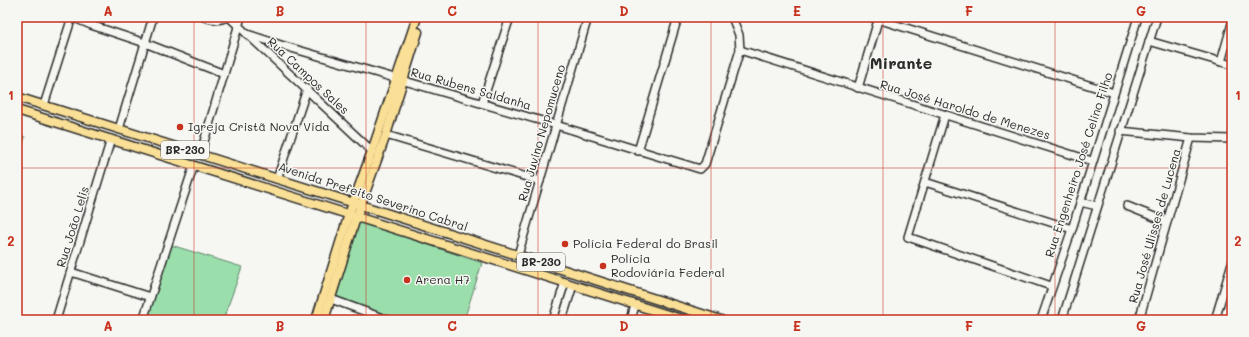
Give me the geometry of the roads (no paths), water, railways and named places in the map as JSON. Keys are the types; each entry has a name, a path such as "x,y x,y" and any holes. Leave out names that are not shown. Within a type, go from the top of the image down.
{"main road":[{"path":"357,204 386,135 417,17"},
{"path":"316,320 357,204 372,151 400,80 422,17"},
{"name":"Avenida Prefeito Severino Cabral","path":"17,97 721,320"},
{"name":"Avenida Prefeito Severino Cabral","path":"17,110 684,320"},
{"path":"324,320 353,216"}],"street":[{"path":"44,105 72,17 145,43 224,74"},
{"path":"119,129 153,17"},
{"path":"204,17 213,20 222,20 229,17"},
{"name":"Rua Campos Sales","path":"229,17 372,151"},
{"path":"200,154 241,17"},
{"path":"482,103 510,17"},
{"name":"Rua Juvino Nepomuceno","path":"518,255 588,17"},
{"path":"638,151 678,17"},
{"path":"732,17 739,35 740,50"},
{"path":"1129,17 1137,18"},
{"path":"1062,320 1157,17"},
{"path":"858,88 876,18 1114,93"},
{"name":"Rua Engenheiro José Celino Filho","path":"1041,320 1072,228 1137,18"},
{"path":"1221,62 1232,23"},
{"name":"Rua Rubens Saldanha","path":"247,34 700,169 705,164 740,50"},
{"path":"1149,41 1232,65"},
{"name":"Rua José Haroldo de Menezes","path":"740,50 1092,160"},
{"path":"277,179 307,89"},
{"path":"945,115 908,237 1052,286"},
{"path":"1120,131 1191,138 1232,139"},
{"path":"386,135 540,181"},
{"name":"Rua José Ulisses de Lucena","path":"1139,320 1191,138"},
{"name":"Rua João Lelis","path":"56,320 111,140"},
{"path":"143,320 194,165"},
{"path":"925,182 1072,228"},
{"path":"1080,202 1097,206"},
{"path":"1127,206 1167,222"},
{"path":"1215,320 1232,263"},
{"path":"71,272 150,297"},
{"path":"553,320 569,284"},
{"path":"562,320 569,284"},
{"path":"331,299 388,320"},
{"path":"631,320 635,305"}],"place":[{"name":"Igreja Cristã Nova Vida","path":"180,127"},
{"name":"Polícia Federal do Brasil","path":"565,244"},
{"name":"Polícia Rodoviária Federal","path":"603,266"},
{"name":"Arena H7","path":"407,280"}],"district":[{"name":"Mirante","path":"901,63"}]}
